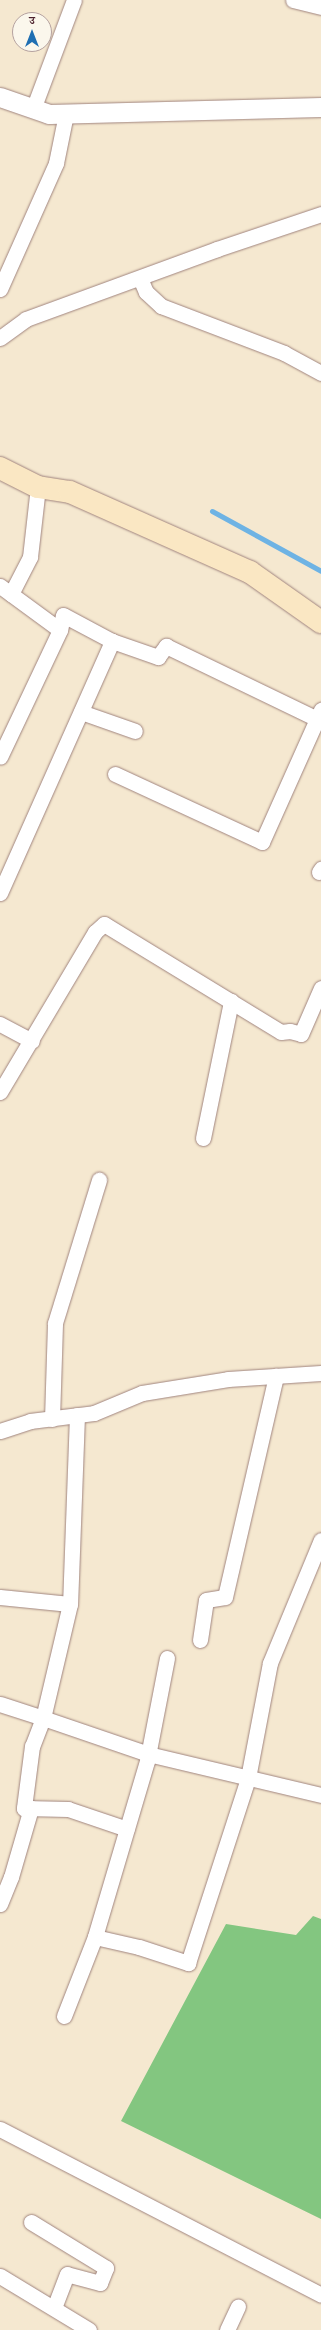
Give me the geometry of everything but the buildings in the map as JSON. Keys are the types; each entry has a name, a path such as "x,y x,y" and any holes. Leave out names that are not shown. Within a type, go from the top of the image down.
{"main road":[{"path":"0,468 38,487 70,492 250,572 321,622"}],"street":[{"path":"33,109 74,0"},
{"path":"294,0 321,7"},
{"path":"0,97 49,114 321,108"},
{"path":"0,289 56,163 66,114"},
{"path":"0,338 26,319 321,214"},
{"path":"140,278 146,292 161,306 284,353 321,374"},
{"path":"38,487 30,557 4,590 60,630"},
{"path":"0,757 60,630 63,614 112,641 158,657 166,646 319,714 262,842 115,774"},
{"path":"1,885 112,641"},
{"path":"81,712 135,731"},
{"path":"0,1092 32,1041 95,932 104,924 281,1032 290,1031 301,1034 321,988"},
{"path":"203,1138 231,1001"},
{"path":"0,1024 32,1041"},
{"path":"52,1419 55,1322 99,1180"},
{"path":"0,1431 30,1422 94,1413 142,1393 228,1379 321,1373"},
{"path":"200,1640 206,1600 225,1597 276,1376"},
{"path":"77,1415 70,1604 43,1718 32,1746 24,1808 68,1809 127,1829"},
{"path":"95,1937 139,1947 188,1963 248,1778 270,1663 321,1540"},
{"path":"0,1597 70,1604"},
{"path":"64,2016 95,1937 127,1829 148,1754 167,1658"},
{"path":"0,1704 148,1754 321,1795"},
{"path":"0,1904 11,1877 31,1808"},
{"path":"0,2129 321,2294"},
{"path":"31,2222 106,2268 100,2283 67,2274 54,2308"},
{"path":"0,2276 89,2330"},
{"path":"227,2330 238,2306"}],"green space":[{"path":"313,1916 321,1919 321,2219 121,2121 226,1924 296,1935"}],"waterway":[{"path":"212,511 321,571"}]}
